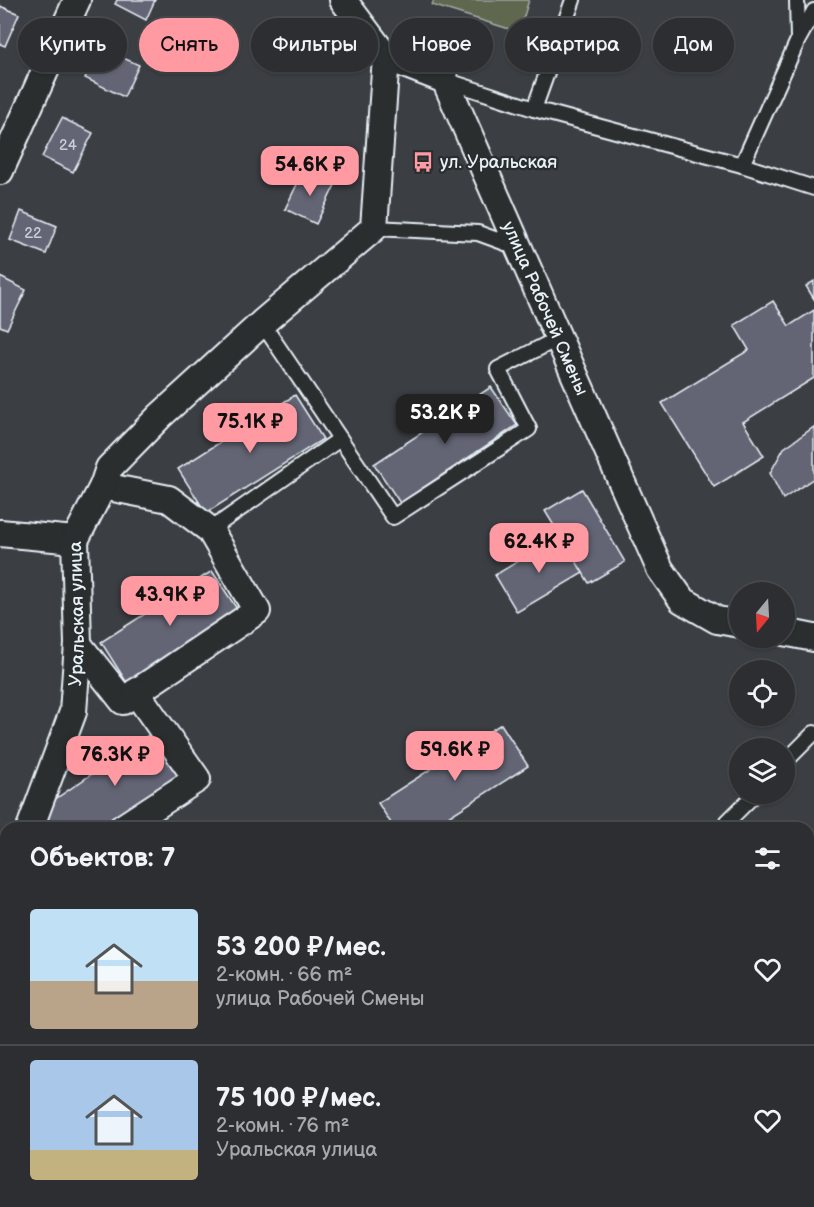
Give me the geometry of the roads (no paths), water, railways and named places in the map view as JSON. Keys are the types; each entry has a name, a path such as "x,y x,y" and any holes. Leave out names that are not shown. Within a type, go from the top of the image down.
{"street":[{"path":"0,171 77,0"},
{"path":"343,0 386,57 446,80"},
{"path":"374,228 386,57"},
{"name":"улица Рабочей Смены","path":"446,80 660,568 682,600 717,620 729,622"},
{"name":"Уральская улица","path":"32,822 73,712 78,644 75,540 103,486 109,468 160,416 262,323 374,228"},
{"path":"78,644 123,701 257,611 210,530 169,499 103,486"},
{"path":"0,533 75,540"},
{"path":"795,634 814,638"},
{"path":"131,822 197,778 136,692"}],"lane":[{"path":"534,109 573,0"},
{"path":"797,0 798,40"},
{"path":"742,165 798,40 814,11"},
{"path":"446,80 534,109 742,165 814,188"},
{"path":"374,228 478,233 519,248"},
{"path":"262,323 393,517 529,429 498,369 559,338"},
{"path":"210,530 340,439"},
{"path":"795,752 814,733"},
{"path":"728,822 745,804"}],"place":[{"name":"ул. Уральская","path":"423,162"}]}
